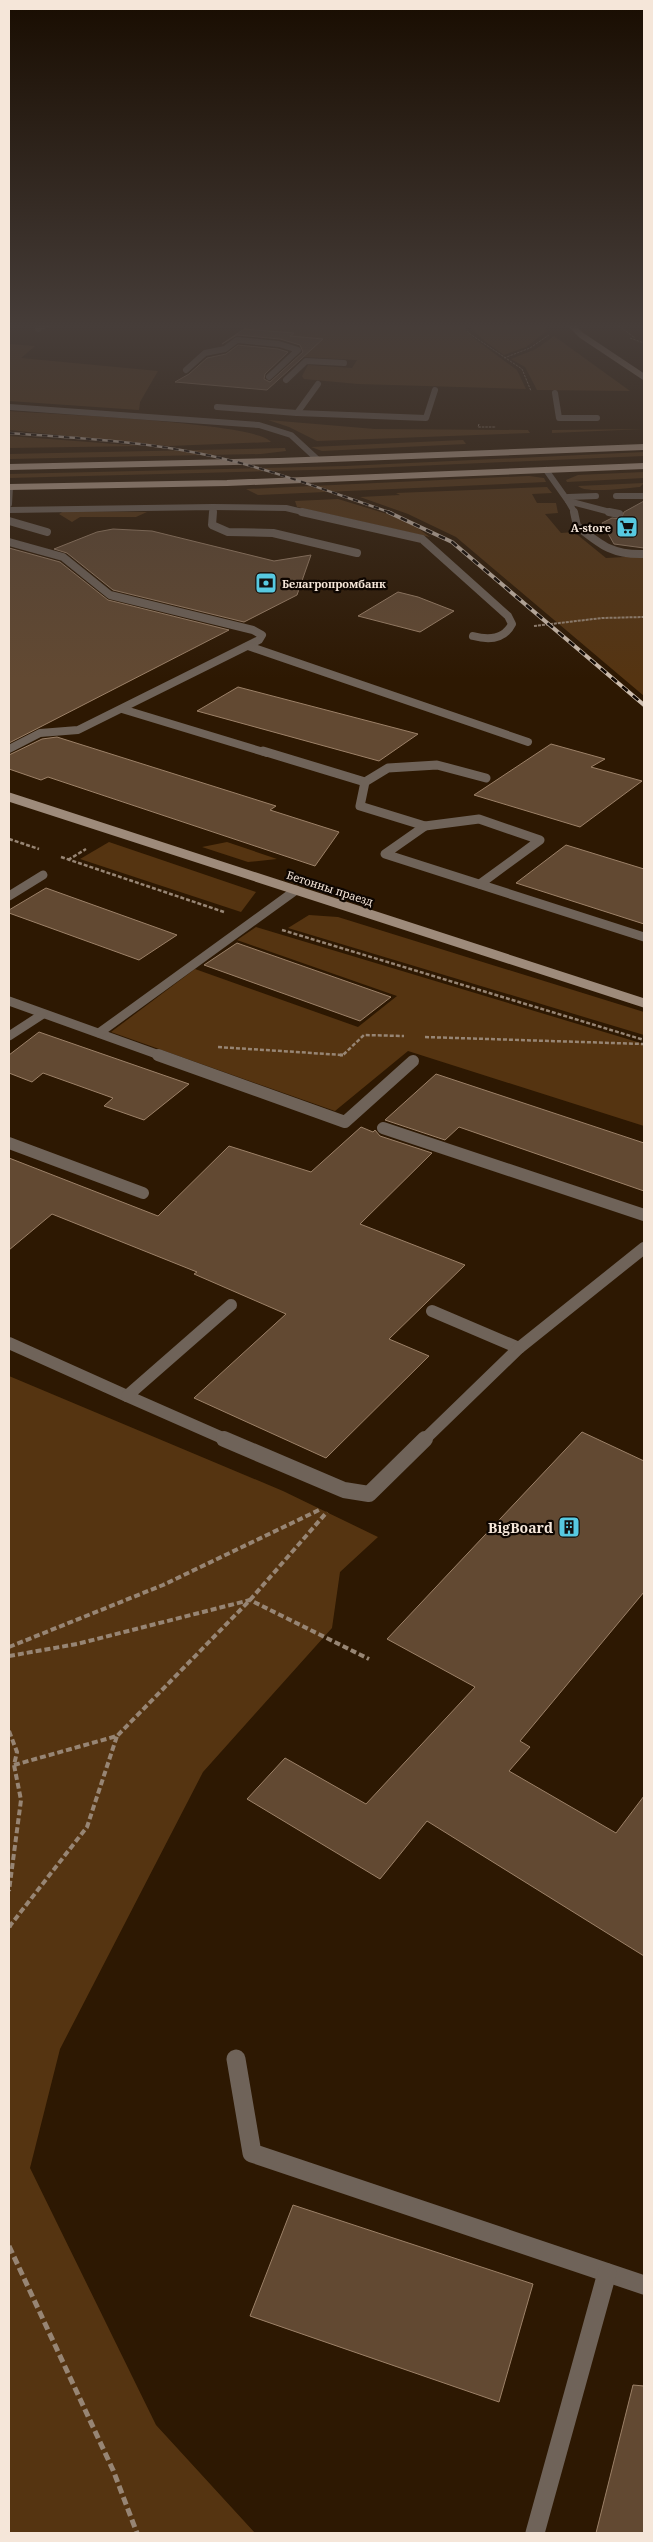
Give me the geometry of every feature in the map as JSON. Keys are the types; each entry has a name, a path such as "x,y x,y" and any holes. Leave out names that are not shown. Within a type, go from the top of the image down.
{"main road":[{"path":"10,488 124,475 152,465 644,446"},
{"path":"9,467 227,483 644,466"}],"street":[{"name":"Бетонны праезд","path":"9,797 644,1003"}],"lane":[{"path":"298,442 317,459"},
{"path":"546,470 576,514 577,526 602,546 622,556 644,554"},
{"path":"9,504 10,488"},
{"path":"566,499 596,496"},
{"path":"616,496 644,496"},
{"path":"566,499 619,514"},
{"path":"598,509 611,506"},
{"path":"213,507 212,525 226,532 254,534 270,532 357,553"},
{"path":"9,510 213,507 286,508 422,539 508,616 512,624 511,628 500,636 490,639 473,636"},
{"path":"36,510 54,517"},
{"path":"9,521 47,532"},
{"path":"9,542 63,557 110,595 254,630 262,635 259,640 248,646 78,730 40,733 9,749"},
{"path":"602,546 619,547"},
{"path":"248,646 528,742"},
{"path":"122,708 365,782"},
{"path":"480,884 540,840 479,819 425,826 360,806 365,782 388,768 437,765 486,778"},
{"path":"425,826 385,854 644,937"},
{"path":"9,896 43,875"},
{"path":"99,1033 296,890"},
{"path":"9,1000 43,1014 345,1122 413,1060"},
{"path":"9,1036 43,1014"},
{"path":"383,1128 644,1215"},
{"path":"9,1143 143,1193"},
{"path":"9,1343 298,1472 344,1490 369,1494 519,1348 644,1248"},
{"path":"127,1396 231,1304"},
{"path":"432,1311 519,1348"},
{"path":"236,2059 252,2154 644,2285"},
{"path":"534,2533 607,2273"}],"path":[{"path":"526,626 644,617"},
{"path":"43,875 115,831"},
{"path":"9,839 42,851"},
{"path":"59,857 253,921 644,1040"},
{"path":"216,1047 343,1055 364,1035 412,1036"},
{"path":"422,1037 644,1044"},
{"path":"9,1646 163,1585 328,1508 250,1600 117,1736 87,1827 9,1927"},
{"path":"9,1656 77,1644 250,1600 368,1659"},
{"path":"9,1732 17,1752 14,1765 21,1800 9,1891"},
{"path":"14,1765 117,1736"},
{"path":"9,2246 113,2470 137,2533"}],"shaded area":[{"path":"9,442 84,442 142,446 9,448"},
{"path":"125,442 271,442 169,446"},
{"path":"428,442 464,442 466,444 322,451 311,447"},
{"path":"285,448 286,451 261,454 9,459 9,454"},
{"path":"644,452 644,456 347,469 9,478 9,474 346,466"},
{"path":"644,472 644,478 567,482 566,480 578,475"},
{"path":"529,476 544,478 546,482 258,495 246,489"},
{"path":"644,483 640,487 607,490 589,490 578,486"},
{"path":"547,487 552,493 532,494 537,503 556,503 558,513 545,514 561,533 574,532 606,558 644,556 644,696 456,537 408,514 360,497 400,495 396,493"},
{"path":"338,499 407,520 430,537 297,507 295,501"},
{"path":"64,511 147,512 136,517 80,517 72,522 59,514"},
{"path":"109,842 256,892 241,912 80,859"},
{"path":"227,842 277,859 248,862 202,847"},
{"path":"309,915 338,917 644,1012 644,1035 288,928"},
{"path":"256,927 644,1044 644,1126 408,1051 335,1111 111,1032 195,969 358,1027 397,996 237,940"},
{"path":"9,1376 283,1491 378,1537 340,1572 332,1628 203,1772 60,2049 30,2168 156,2425 255,2533 9,2533"}],"building":[{"path":"644,501 644,548 614,544 602,523 612,518 621,519 624,512"},
{"path":"113,529 152,531 274,561 311,555 297,595 244,622 113,590 67,553 54,549 97,532"},
{"path":"9,548 60,562 108,600 229,630 9,743"},
{"path":"398,592 418,597 454,611 420,632 358,616"},
{"path":"238,687 418,734 379,761 197,711"},
{"path":"57,737 276,806 270,810 339,832 315,866 48,777 41,780 9,769 9,755 42,739"},
{"path":"551,744 605,759 591,767 642,781 580,827 474,795"},
{"path":"566,845 644,869 644,924 516,883"},
{"path":"46,888 177,935 139,960 9,913 9,910"},
{"path":"237,943 391,997 360,1021 204,965"},
{"path":"39,1032 189,1084 144,1120 104,1106 113,1098 43,1073 32,1082 9,1073 9,1055"},
{"path":"436,1074 644,1143 644,1191 459,1127 445,1140 385,1120"},
{"path":"361,1127 373,1132 375,1130 380,1136 432,1153 360,1224 465,1265 389,1339 429,1356 326,1458 194,1398 286,1314 194,1274 197,1272 52,1214 9,1250 9,1158 158,1216 229,1146 311,1172"},
{"path":"582,1432 644,1461 644,1592 520,1741 530,1747 509,1771 616,1833 644,1796 644,1956 427,1821 380,1879 247,1799 285,1758 366,1804 475,1687 387,1639"},
{"path":"293,2205 533,2284 499,2402 250,2316"},
{"path":"633,2385 644,2386 644,2533 596,2533"}],"railway":[{"path":"117,442 226,459 274,473 392,513"},
{"path":"388,512 452,542 644,705"}],"place":[{"name":"А-store","path":"627,527"},
{"name":"Белагропромбанк","path":"266,583"},
{"name":"BigBoard","path":"569,1527"}]}
